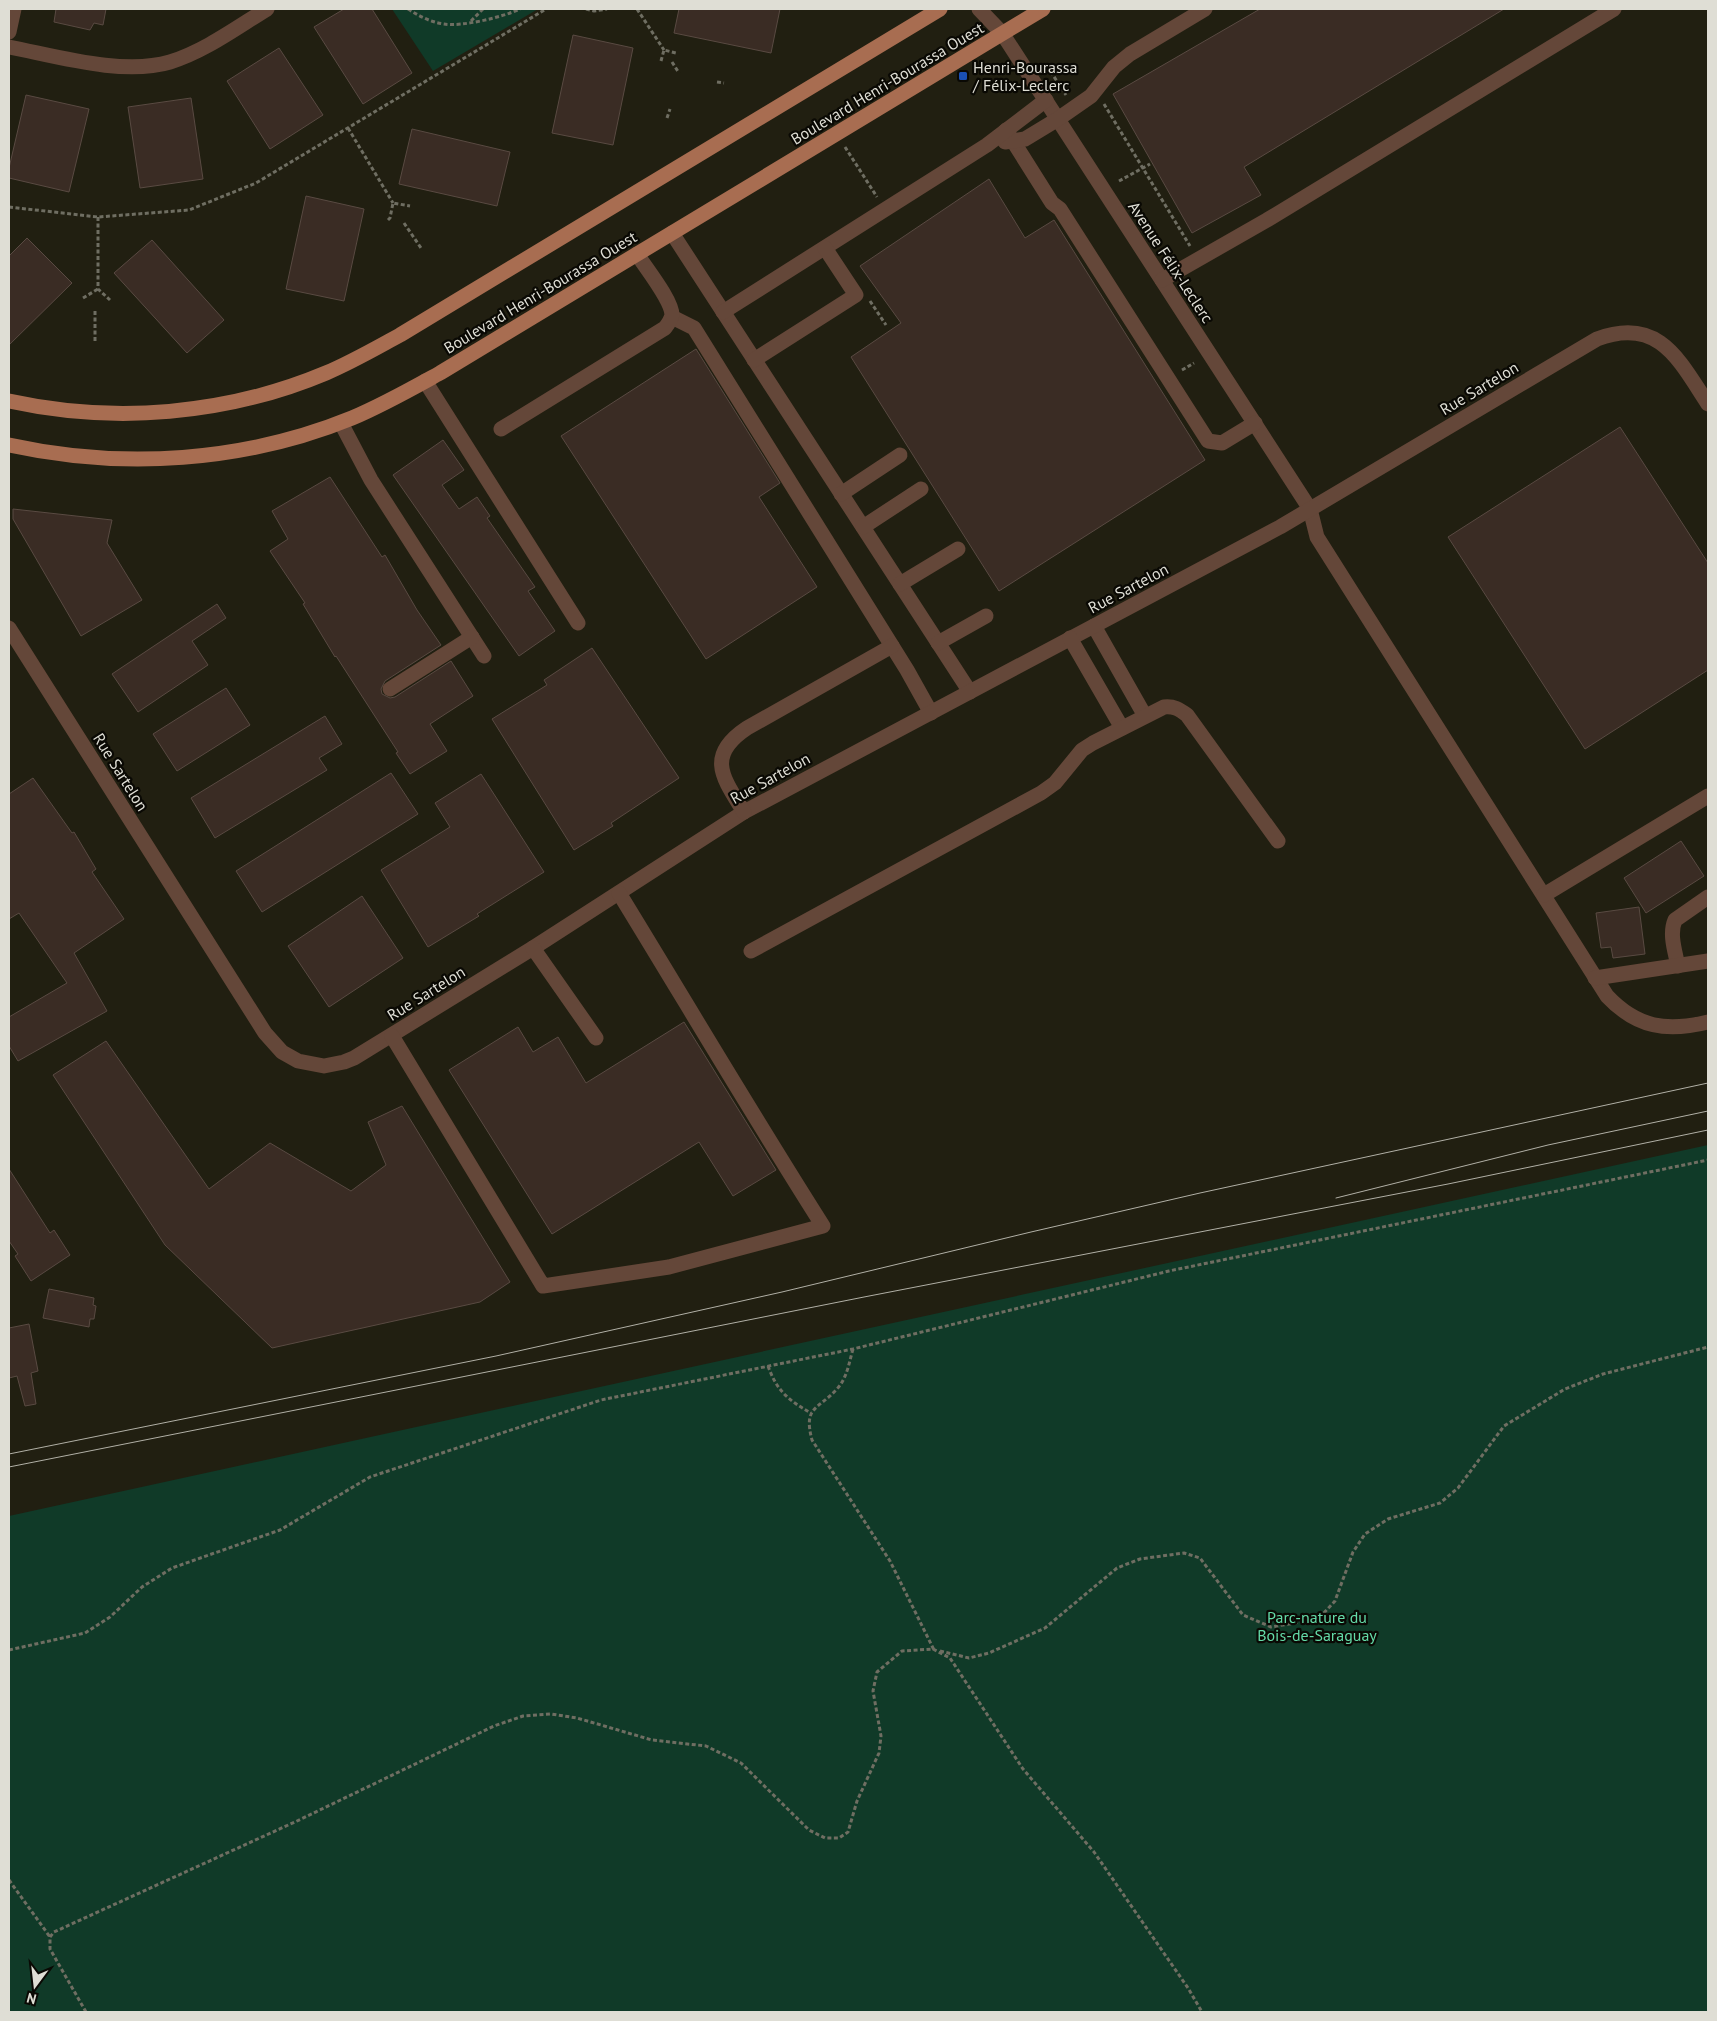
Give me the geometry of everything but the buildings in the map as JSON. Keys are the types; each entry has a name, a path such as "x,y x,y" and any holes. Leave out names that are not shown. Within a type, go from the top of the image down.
{"main road":[{"path":"9,401 40,407 93,413 125,414 176,411 222,404 266,393 326,372 400,335 940,9"},
{"name":"Boulevard Henri-Bourassa Ouest","path":"9,445 51,453 103,458 176,458 252,449 306,435 341,423 425,381 1043,9"}],"street":[{"path":"9,32 14,9"},
{"path":"9,47 96,64 134,67 170,62 204,48 267,9"},
{"name":"Avenue Félix-Leclerc","path":"979,9 1002,33 1310,509 1317,537 1595,978 1613,1003 1633,1019 1651,1024 1685,1028 1708,1022"},
{"name":"Avenue Félix-Leclerc","path":"992,9 1002,33"},
{"path":"1009,135 1025,139 1058,120 1091,96 1114,67 1125,58 1205,9"},
{"path":"1162,280 1267,220 1614,9"},
{"path":"724,312 987,145 1009,135 1046,100"},
{"path":"1009,135 1052,203 1060,209 1208,441 1217,444 1222,443 1255,424"},
{"path":"672,233 970,692"},
{"path":"754,360 856,295 825,248"},
{"path":"502,429 665,328 672,317 668,301 636,254"},
{"path":"672,317 694,328 892,646 930,713"},
{"name":"Rue Sartelon","path":"9,628 274,1045 298,1061 324,1066 354,1058 392,1036 744,812 1280,527 1584,346 1607,335 1627,332 1646,335 1664,344 1683,365 1708,404"},
{"path":"425,381 578,623"},
{"path":"341,423 371,480 484,656"},
{"path":"841,494 900,455"},
{"path":"863,526 921,489"},
{"path":"900,584 958,549"},
{"path":"938,643 986,616"},
{"path":"1094,626 1145,716"},
{"path":"390,689 472,638"},
{"path":"1070,638 1122,728"},
{"path":"744,812 722,773 720,764 728,744 747,728 892,646"},
{"path":"751,951 1041,793 1055,783 1082,750 1164,707 1180,709 1187,715 1278,841"},
{"path":"1544,895 1706,802"},
{"path":"392,1036 543,1286 669,1267 822,1226 619,893"},
{"path":"1678,966 1672,933 1675,920 1708,897"},
{"path":"533,948 596,1038"},
{"path":"1595,978 1708,961"}],"path":[{"path":"408,9 423,19 446,25 498,17 520,9"},
{"path":"471,22 483,9"},
{"path":"9,207 98,217 189,210 256,183 546,9"},
{"path":"586,9 594,11 607,9"},
{"path":"636,9 664,50 676,53"},
{"path":"661,61 664,50"},
{"path":"672,62 679,73"},
{"path":"1047,66 1075,108"},
{"path":"717,82 724,83"},
{"path":"1101,99 1192,248"},
{"path":"667,118 670,109"},
{"path":"348,128 393,203 388,220"},
{"path":"845,147 880,201"},
{"path":"1119,181 1150,164"},
{"path":"393,203 410,206"},
{"path":"98,217 98,289 110,300"},
{"path":"404,223 421,248"},
{"path":"83,298 98,289"},
{"path":"868,297 886,325"},
{"path":"95,311 95,341"},
{"path":"9,1650 85,1633 110,1617 142,1587 172,1568 280,1530 370,1477 601,1400 853,1349 1168,1271 1708,1160"},
{"path":"50,1937 54,1932 297,1821 494,1726 522,1716 551,1714 577,1718 652,1740 706,1746 741,1763 809,1830 825,1838 839,1838 848,1832 857,1801 879,1753 881,1736 873,1691 877,1672 902,1651 933,1649 969,1658 989,1653 1045,1628 1117,1568 1140,1559 1184,1553 1200,1558 1243,1615 1271,1627 1306,1621 1323,1614 1335,1601 1353,1552 1365,1534 1388,1519 1440,1503 1458,1488 1504,1426 1572,1386 1603,1374 1708,1347"},
{"path":"853,1349 845,1377 837,1388 811,1413 808,1425 812,1440 890,1561 933,1649 950,1658 1023,1769 1094,1852 1188,1988 1202,2012"},
{"path":"768,1366 773,1380 781,1392 811,1413"},
{"path":"9,1880 50,1937 50,1950 86,2012"}],"green space":[{"path":"392,9 538,9 433,71"},
{"name":"Parc-nature du Bois-de-Saraguay","path":"1708,1145 1708,2012 9,2012 9,1516"}],"tram line":[{"path":"9,1454 496,1356 782,1292 1200,1193 1708,1083"},
{"path":"1336,1198 1548,1145 1708,1111"},
{"path":"9,1467 864,1297 1448,1184 1708,1130"}],"place":[{"name":"Henri-Bourassa / Félix-Leclerc","path":"963,76"}]}
